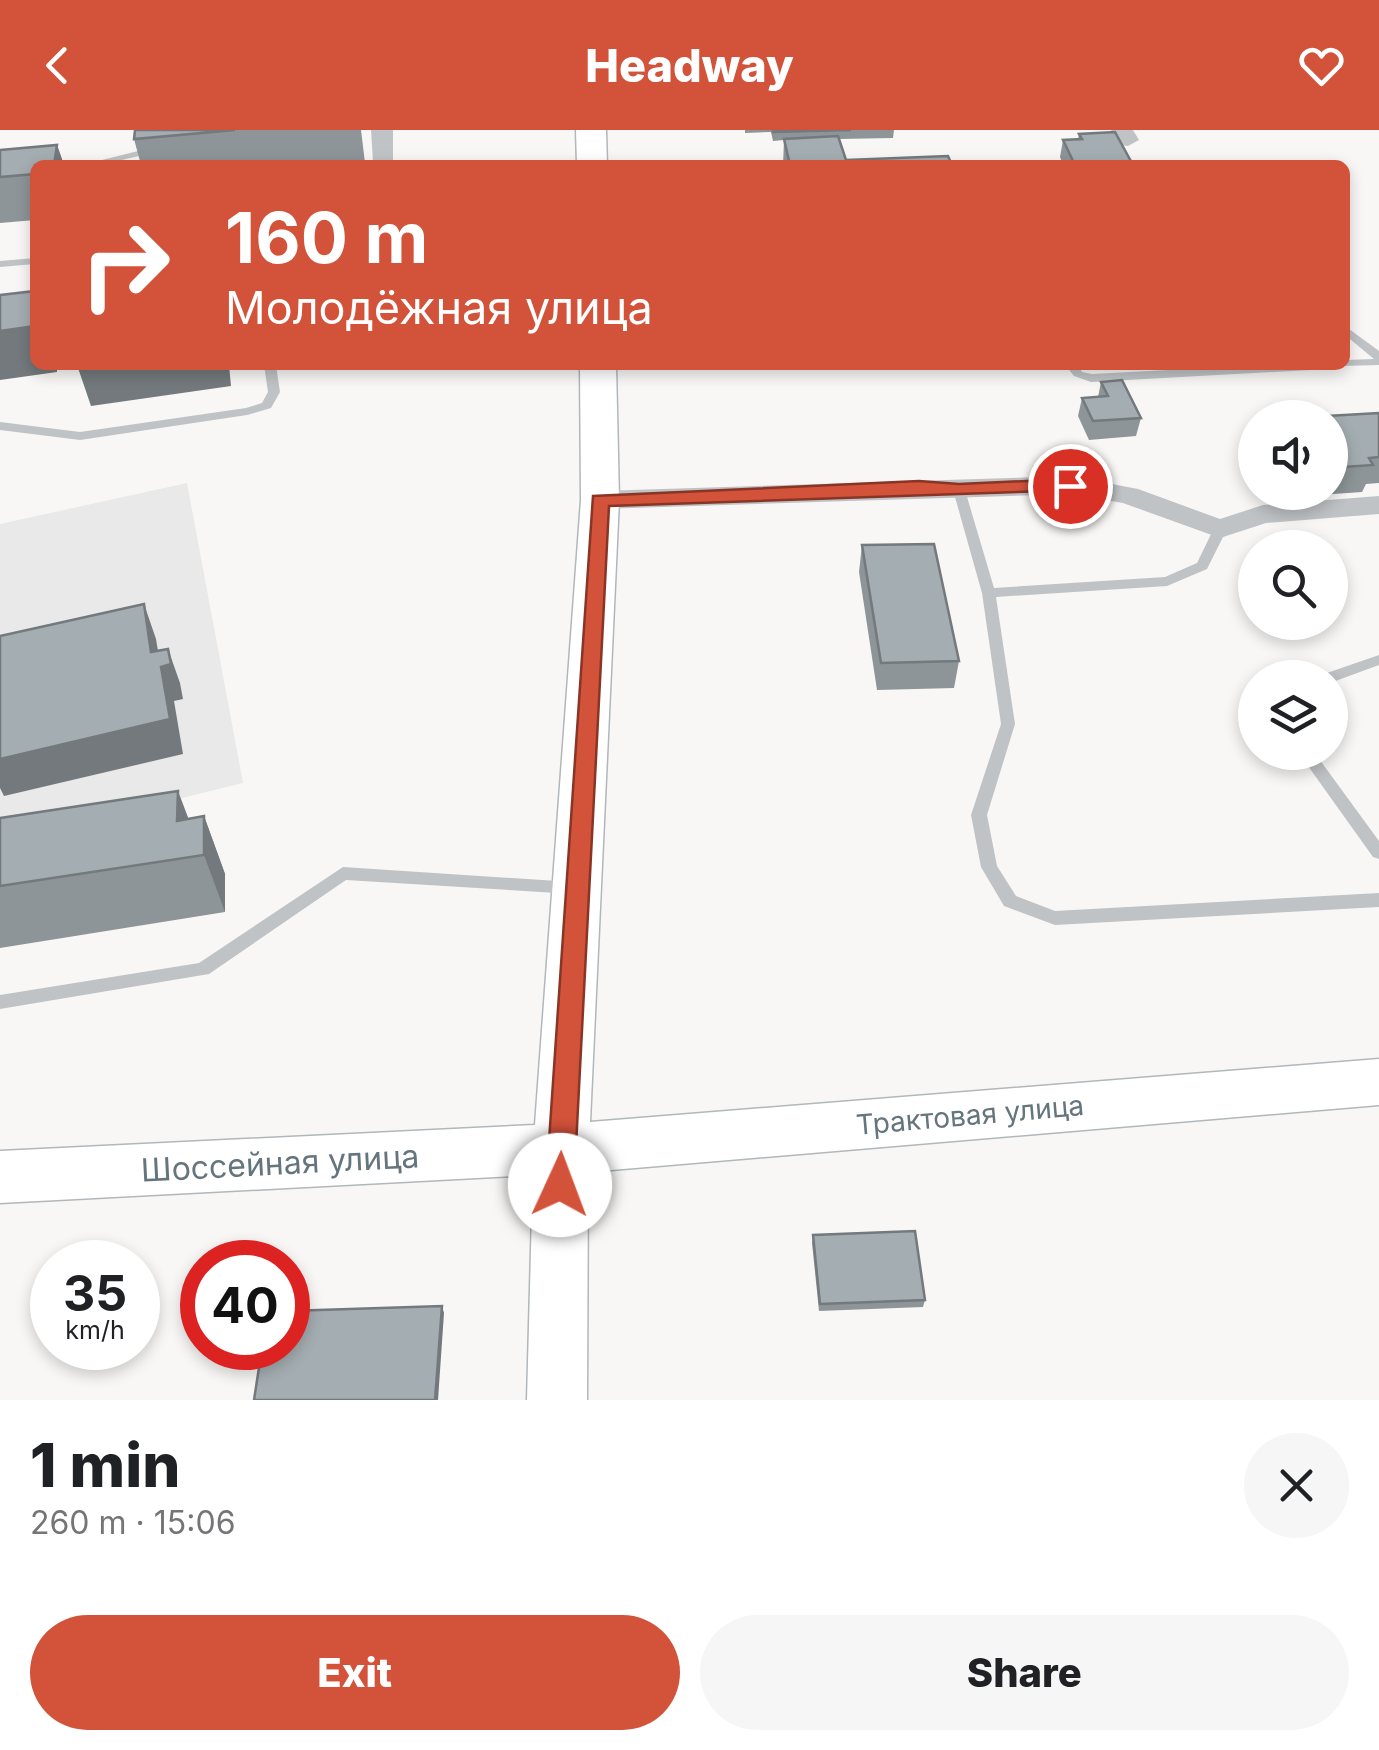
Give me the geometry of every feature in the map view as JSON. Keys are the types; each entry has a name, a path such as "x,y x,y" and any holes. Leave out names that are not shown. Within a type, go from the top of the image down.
{"street":[{"path":"382,130 384,160"},
{"path":"591,130 592,160"},
{"path":"558,1400 561,1149 600,500 598,370"},
{"path":"600,500 919,487 959,490 1070,486 1128,495 1220,529 1263,514 1379,505"},
{"name":"Трактовая улица","path":"561,1149 1379,1082"},
{"name":"Шоссейная улица","path":"0,1177 561,1149"}],"lane":[{"path":"108,160 164,147"},
{"path":"0,264 30,262"},
{"path":"1350,334 1379,360"},
{"path":"1350,363 1379,360"},
{"path":"0,426 80,436 247,411 266,405 274,392 271,370"},
{"path":"1075,370 1091,378 1237,370"},
{"path":"959,490 989,593 1008,724 979,815 989,867 1010,901 1055,918 1379,900"},
{"path":"989,593 1166,581 1202,566 1220,529"},
{"path":"1348,671 1379,660"},
{"path":"1319,770 1379,852"},
{"path":"0,1002 203,970 343,874 576,888"}],"shaded area":[{"path":"187,483 243,783 0,843 0,524"}],"building":[{"path":"135,130 235,130 134,139"},
{"path":"773,130 851,130 773,132"},
{"path":"1115,132 1130,160 1073,160 1063,140 1082,139 1079,134"},
{"path":"838,136 846,160 789,160 784,139"},
{"path":"57,145 55,160 30,160 30,174 0,177 0,150"},
{"path":"948,156 950,160 846,160"},
{"path":"30,292 30,327 0,331 0,295"},
{"path":"1122,380 1141,418 1093,421 1082,398 1108,396 1101,382"},
{"path":"1379,413 1379,457 1369,458 1373,465 1348,467 1348,415"},
{"path":"934,544 959,661 881,663 862,545"},
{"path":"144,604 151,652 168,649 171,664 161,667 170,719 0,759 0,636"},
{"path":"178,791 177,821 204,816 204,855 0,886 0,818"},
{"path":"915,1231 925,1300 820,1304 813,1235"},
{"path":"442,1306 435,1400 254,1400 259,1370 310,1370 310,1310"}],"route":[{"path":"560,1185 600,500 919,487 959,490 1070,486"}]}
